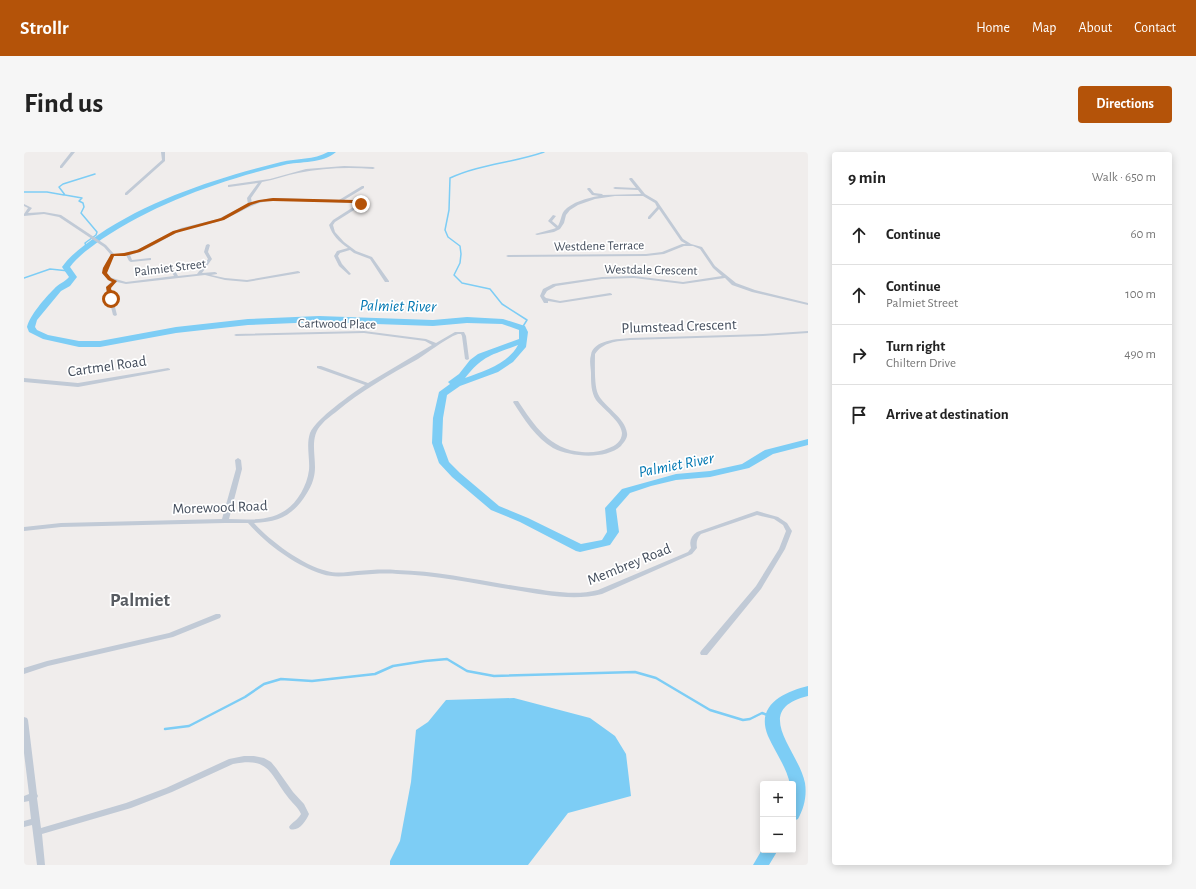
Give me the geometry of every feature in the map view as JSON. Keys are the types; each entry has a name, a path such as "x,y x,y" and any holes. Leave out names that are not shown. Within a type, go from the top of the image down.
{"street":[{"path":"61,167 73,152"},
{"path":"126,194 164,160 163,152"},
{"path":"229,186 261,181 298,172 327,168 373,168"},
{"path":"631,179 644,195"},
{"path":"250,204 249,198 261,181"},
{"path":"339,202 363,187"},
{"path":"615,188 639,189"},
{"path":"589,189 593,194 611,196"},
{"path":"537,234 556,229 562,224 564,216 569,209 587,200 611,196 644,195 652,198 682,240 701,248 709,261 725,277 737,286 808,304"},
{"path":"25,215 44,213 60,216 105,246 113,255 128,254 138,251 182,229 222,219 250,204 268,200 354,201 361,203 337,219 331,225 332,229 350,249 370,257 387,281"},
{"path":"24,205 30,208 25,215"},
{"path":"649,218 659,207"},
{"path":"554,216 550,221 556,229"},
{"name":"Westdene Terrace","path":"508,256 646,255 663,253 678,246 689,244"},
{"path":"198,275 210,259 206,252 208,245"},
{"path":"350,249 338,252 336,256 340,265 350,274"},
{"path":"128,254 131,261 150,259"},
{"name":"Palmiet Street","path":"113,255 105,268 104,273 110,279 115,281 136,283 215,272"},
{"path":"170,265 177,278"},
{"path":"205,274 225,279 247,281 298,272"},
{"name":"Westdale Crescent","path":"610,294 560,302 545,301 542,294 551,287 595,279 634,278 689,282 725,277"},
{"path":"115,281 108,287 115,315"},
{"name":"Cartwood Place","path":"236,335 364,332 426,340 437,345"},
{"name":"Plumstead Crescent","path":"516,402 539,434 552,445 576,453 591,454 606,451 619,444 625,437 625,432 619,421 602,405 595,392 594,354 595,350 604,344 630,338 757,335 808,332"},
{"name":"Morewood Road","path":"24,529 61,525 225,521 250,522 272,519 280,516 290,511 297,504 310,481 312,471 311,443 316,428 340,405 369,385 454,334 462,333 464,336 467,359"},
{"path":"319,367 369,385"},
{"name":"Cartmel Road","path":"24,380 78,385 168,369"},
{"path":"225,521 239,469 238,460"},
{"name":"Membrey Road","path":"250,522 260,534 276,546 314,569 325,573 403,572 446,577 523,590 586,595 600,592 690,553 694,548 693,540 699,533 752,514 762,514 776,518 785,524 789,531 782,549 759,587 704,652"},
{"path":"24,670 171,635 218,616"},
{"path":"24,720 41,865"},
{"path":"38,832 128,806 242,758 263,760 276,771 295,801 304,809 305,814 302,820 293,827"},
{"path":"24,799 34,796"},
{"path":"24,824 36,821"}],"water":[{"path":"514,698 590,718 615,736 626,754 631,796 568,813 528,865 390,865 390,861 400,841 411,782 416,730 428,722 446,700"}],"waterway":[{"name":"Palmiet River","path":"333,152 315,159 283,163 214,184 169,200 125,221 84,248 75,256 66,267 73,277 67,284 58,289 33,319 31,327 33,332 46,337 79,344 100,344 176,330 248,322 319,319 433,323 467,320 503,322 522,328 524,332 523,340"},
{"path":"522,328 527,320 502,304 490,289 462,283 454,275 460,263 461,254 460,246 448,237 445,230 449,210 450,178 461,173 544,152"},
{"path":"86,246 85,243 96,235 97,232 81,213 84,207 83,203 79,201 82,198 65,195 59,187 63,184 95,174"},
{"path":"24,192 47,192 64,195"},
{"path":"24,278 50,269 69,271"},
{"path":"453,382 462,376 473,362 481,356 523,340"},
{"name":"Palmiet River","path":"523,340 522,347 510,360 495,370 457,384 442,394 438,418 437,443 444,463 495,508 524,520 580,548 606,543 613,532 610,508 626,491 676,477 710,474 745,466 769,452 808,442"},
{"path":"165,729 189,726 245,697 264,684 281,679 312,681 375,674 393,666 447,659 467,671 494,676 635,672 656,678 710,710 743,720 750,719 762,713 772,717"},
{"name":"Palmiet River","path":"796,807 798,784 791,765 775,736 773,717 782,701 794,695 808,691"},
{"name":"Palmiet River","path":"761,865 768,853"}],"district":[{"name":"Palmiet","path":"140,599"}],"route":[{"path":"111,299 108,287 115,281 110,279 104,273 105,268 113,255 138,251 174,232 222,219 250,204 259,201 354,201 361,204"}]}
